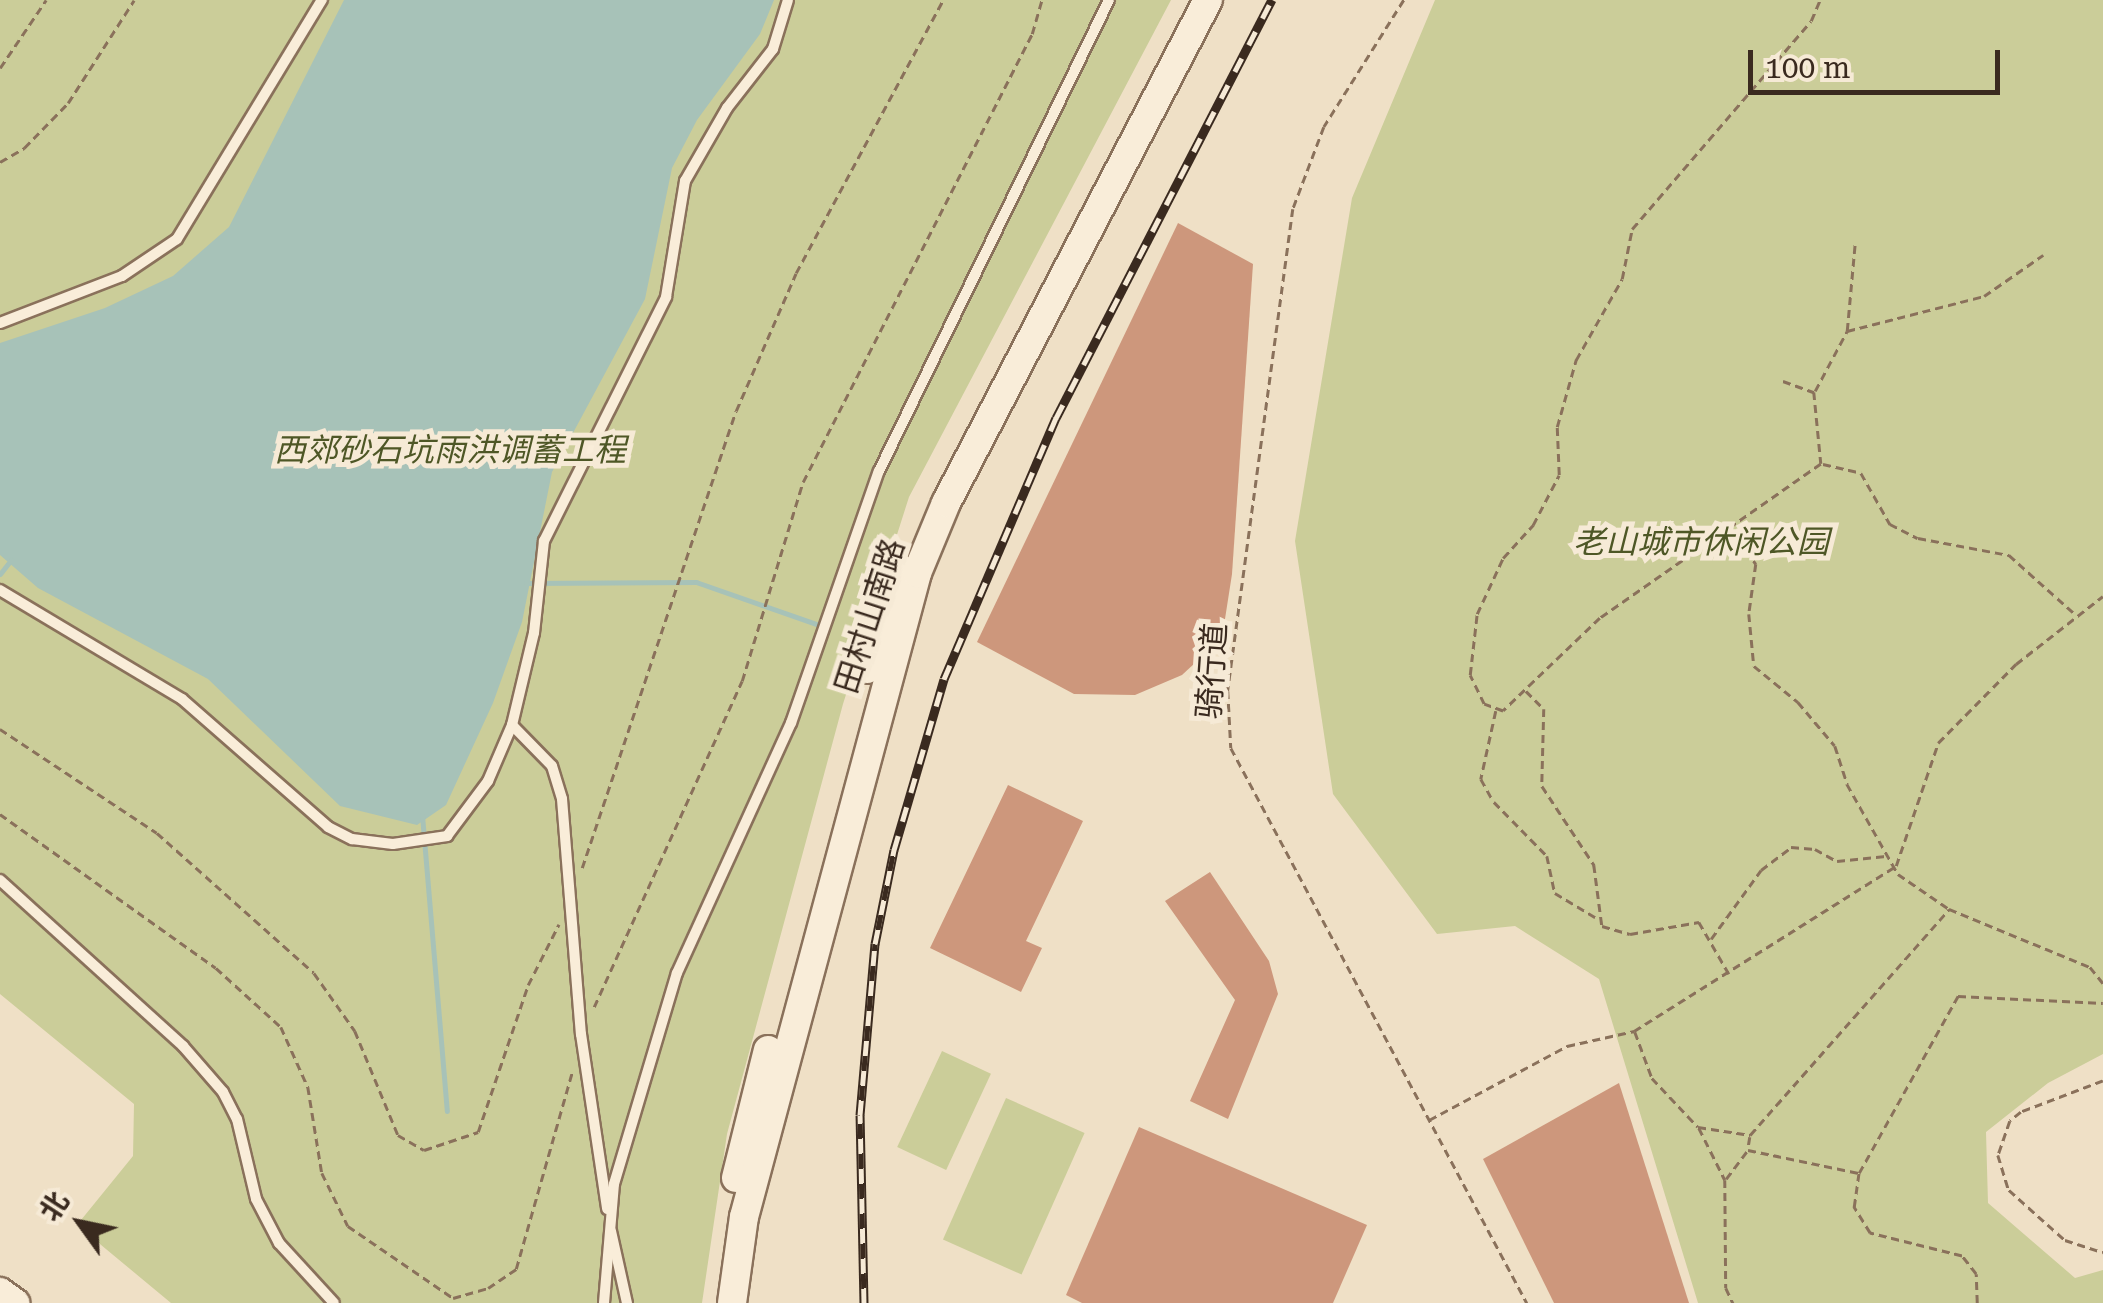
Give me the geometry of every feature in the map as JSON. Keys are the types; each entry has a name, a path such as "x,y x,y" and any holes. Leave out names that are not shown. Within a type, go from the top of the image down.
{"main road":[{"name":"田村山南路","path":"714,1303 729,1205 881,617 917,525 1187,0"},
{"name":"田村山南路","path":"732,1303 744,1217 917,574 954,487 1208,0"},
{"path":"0,1292 15,1303"}],"lane":[{"path":"0,323 122,276 178,240 322,0"},
{"path":"0,590 182,699 328,827 352,840 432,842 471,809 512,726 554,512 666,297 685,181 718,122 773,49 788,0"},
{"path":"604,1303 609,1218 678,973 784,739 880,472 1109,0"},
{"path":"512,726 552,766 562,799 581,1034 626,1303"},
{"path":"0,880 183,1046 223,1092 237,1119 256,1199 279,1242 334,1303"}],"path":[{"path":"0,68 46,0"},
{"path":"0,162 24,148 68,103 134,0"},
{"path":"569,890 590,855 622,764 689,538 796,273 943,0"},
{"path":"0,814 216,968 282,1027 308,1087 322,1174 348,1226 453,1298 488,1288 516,1269 581,1034 742,681 803,482 1032,34 1042,0"},
{"name":"骑行道","path":"1404,0 1324,127 1293,208 1228,690 1231,748 1527,1303"},
{"path":"1820,0 1811,21 1632,229 1622,279 1576,360 1557,427 1559,475 1533,524 1503,558 1477,614 1470,675 1484,704 1502,712 1600,618 1821,464 1861,473 1890,524 1918,538 2009,555 2077,616"},
{"path":"1821,464 1814,392 1847,331 1855,243"},
{"path":"1847,331 1984,296 2044,255"},
{"path":"1783,380 1814,392"},
{"path":"1730,528 1756,564 1749,614 1754,666 1798,702 1835,746 1846,784 1886,856 1948,909 2090,967 2103,983"},
{"path":"1428,1120 1567,1046 1634,1031 1730,975 1896,866 1938,743 2016,664 2103,596"},
{"path":"1525,690 1544,709 1542,786 1594,866 1598,919 1602,926 1630,934 1699,922 1730,975"},
{"path":"1497,709 1481,778 1494,802 1547,856 1555,893 1598,919"},
{"path":"0,728 142,821 314,973 354,1030 398,1135 424,1150 478,1132 528,985 570,906"},
{"path":"1710,940 1760,870 1790,848 1815,849 1837,861 1886,856"},
{"path":"1725,1180 1748,1150 1750,1135 1948,909"},
{"path":"1977,1303 1976,1274 1962,1256 1870,1233 1854,1208 1859,1174 1958,996 2103,1003"},
{"path":"1634,1031 1652,1078 1698,1127 1725,1180 1726,1288 1734,1303"},
{"path":"2103,1080 2021,1112 2010,1121 1998,1155 2009,1190 2064,1240 2103,1252"},
{"path":"1698,1127 1750,1135"},
{"path":"1748,1150 1859,1174"}],"green space":[{"name":"西郊砂石坑雨洪调蓄工程","path":"0,0 1171,0 909,497 843,704 727,1134 702,1303 171,1303 77,1225 133,1156 134,1104 0,994"},
{"name":"老山城市休闲公园","path":"1435,0 2103,0 2103,1054 2048,1083 1986,1132 1988,1203 2075,1278 2103,1270 2103,1303 1698,1303 1599,979 1515,926 1437,934 1333,794 1295,541 1352,198"},
{"path":"942,1051 991,1074 946,1170 897,1147"},
{"path":"1006,1098 1085,1133 1022,1275 943,1240"}],"shaded area":[{"path":"344,0 774,0 760,34 697,120 672,168 645,299 552,472 522,622 493,703 446,805 417,825 340,806 208,679 38,588 0,555 0,343 105,308 173,276 229,227"}],"building":[{"path":"1178,223 1253,264 1232,574 1222,638 1182,675 1135,695 1074,694 977,642"},
{"path":"1008,785 1083,821 1026,941 1042,948 1021,992 930,948"},
{"path":"1210,872 1269,961 1278,994 1228,1119 1190,1101 1235,1000 1165,901"},
{"path":"1619,1083 1689,1303 1554,1303 1483,1159"},
{"path":"1139,1127 1367,1225 1333,1303 1082,1303 1066,1295"}],"waterway":[{"path":"0,574 11,560"},
{"path":"526,583 696,582 816,624"},
{"path":"422,815 447,1111"}],"railway":[{"path":"864,1303 860,1115 875,944 894,850 944,679 1056,418 1272,0"}]}
